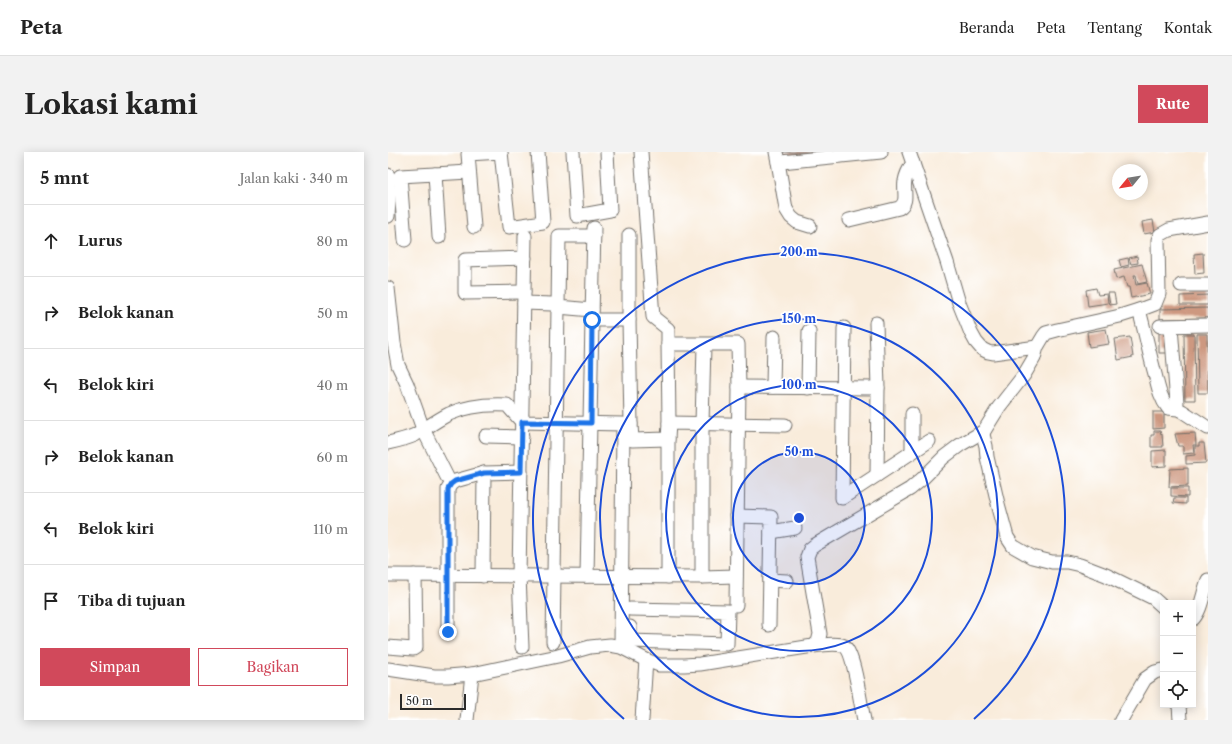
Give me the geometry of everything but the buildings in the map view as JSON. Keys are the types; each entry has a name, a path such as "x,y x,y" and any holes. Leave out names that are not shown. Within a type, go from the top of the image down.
{"street":[{"path":"474,227 468,154 501,152 509,227 543,222 538,152"},
{"path":"573,152 577,216 610,210 607,152"},
{"path":"641,152 653,317 668,329 668,577"},
{"path":"810,226 797,222 791,217 786,209 777,157 881,152"},
{"path":"849,220 903,206 905,201 904,182 911,158"},
{"path":"911,158 947,262 959,302 976,342 982,349 994,353 1037,347"},
{"path":"405,240 400,176 469,172"},
{"path":"435,174 439,237"},
{"path":"388,175 388,216"},
{"path":"1160,604 1153,598 1106,575 1080,565 1067,562 1052,562 1032,557 1013,546 1007,537 998,504 983,436 984,431 999,407 1024,375 1034,358 1037,347 1046,333 1139,310 1154,304 1159,294 1158,240 1160,235 1169,230 1208,223"},
{"path":"553,642 559,236 594,232 587,576"},
{"path":"629,235 626,576 630,609 630,642 727,644 728,611 630,609"},
{"path":"522,647 519,576 525,236"},
{"path":"525,258 465,260 465,293 524,298 592,315 629,320"},
{"path":"1181,285 1208,285"},
{"path":"388,288 394,343 393,367 407,384 423,429 447,477"},
{"path":"1139,310 1163,402 1168,408 1178,409 1208,428"},
{"path":"876,324 878,388 877,475"},
{"path":"1177,403 1166,326 1208,325"},
{"path":"844,328 842,388 842,498 929,441"},
{"path":"808,388 809,331"},
{"path":"773,387 774,336"},
{"path":"668,344 738,344 739,387 736,605"},
{"path":"702,577 702,424 704,345"},
{"path":"739,387 878,388"},
{"path":"388,443 408,438 450,414 478,405 506,405 522,422 627,424"},
{"path":"912,414 912,452"},
{"path":"668,423 785,424"},
{"path":"621,647 626,576 632,440 627,424"},
{"path":"813,646 818,642 820,634 807,557 810,549 910,489 944,456 984,431"},
{"path":"486,436 522,436"},
{"path":"632,440 668,439"},
{"path":"448,632 448,489 455,481 484,473 521,472"},
{"path":"483,576 484,473"},
{"path":"737,516 771,517 770,625"},
{"path":"771,532 796,528"},
{"path":"388,575 554,577 736,576"},
{"path":"388,647 413,649 416,647 415,575"},
{"path":"770,580 787,581"},
{"path":"1196,616 1199,612 1208,580"},
{"path":"388,669 434,676 472,674 558,656 590,647 605,646 621,647 646,660 659,664 684,665 700,664 813,646 842,645 846,648 852,658 864,720"},
{"path":"642,720 646,660"},
{"path":"1121,720 1145,679 1155,672 1160,671"},
{"path":"467,720 472,674"},
{"path":"1179,708 1180,720"}],"route":[{"path":"448,632 448,489 455,481 484,473 521,472 522,422 591,423 592,320"}]}
